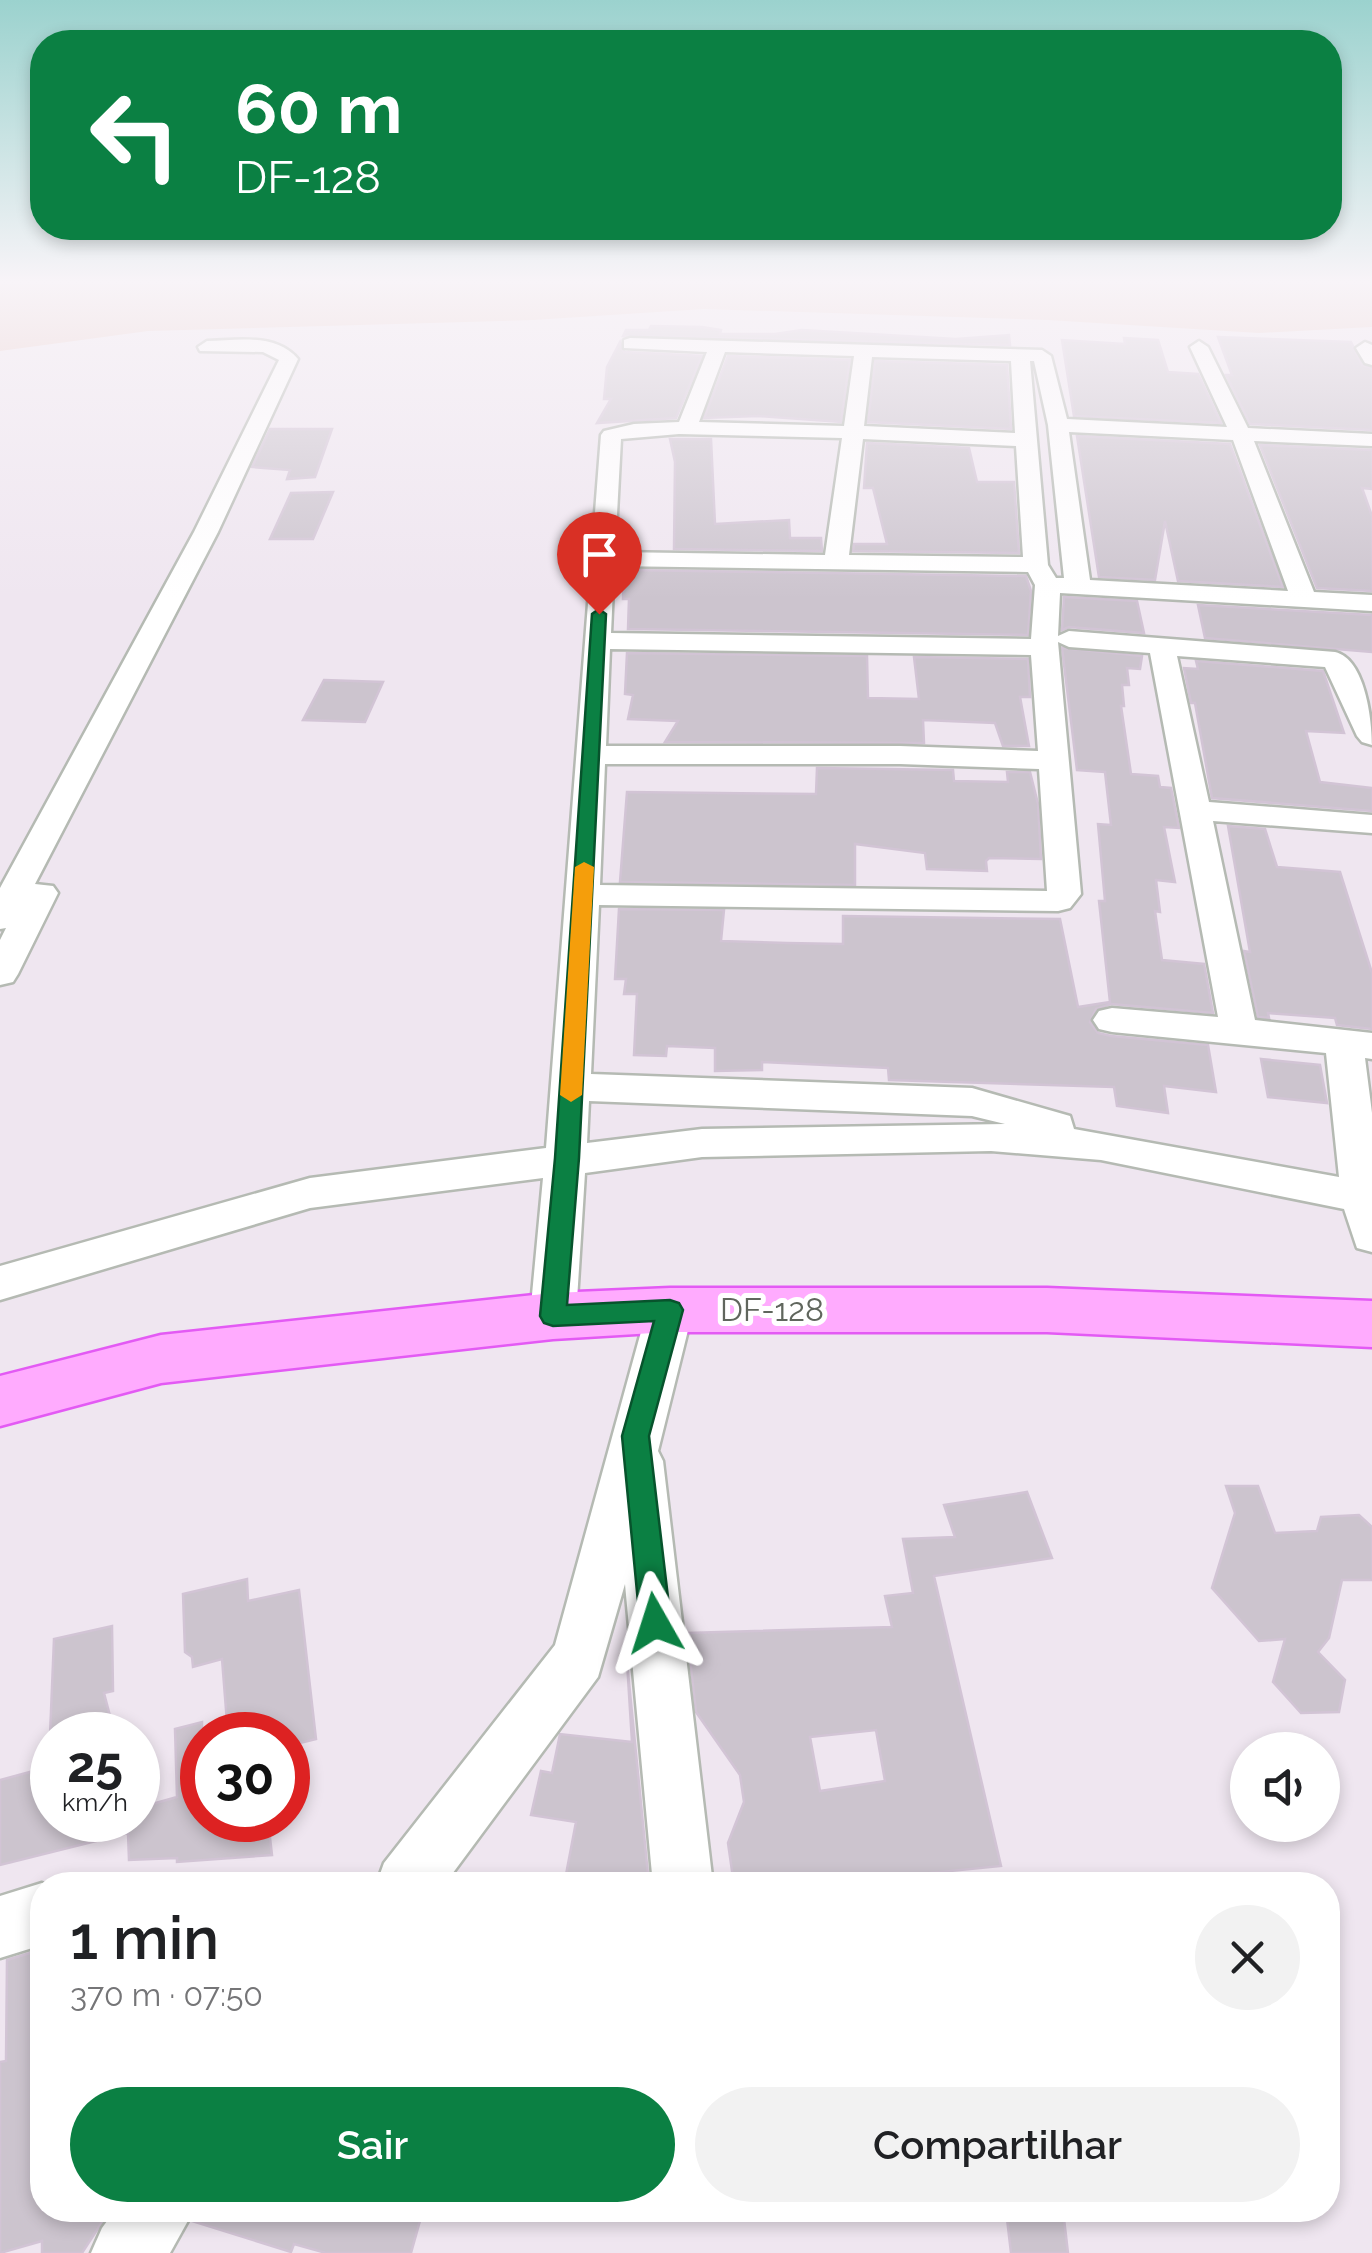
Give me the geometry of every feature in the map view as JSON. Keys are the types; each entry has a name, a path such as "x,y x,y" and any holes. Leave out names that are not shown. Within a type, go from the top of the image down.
{"main road":[{"name":"DF-128","path":"0,1401 161,1359 553,1316 670,1310 1047,1310 1372,1324"}],"street":[{"path":"0,920 206,532 275,389"},
{"path":"686,429 701,389"},
{"path":"836,562 860,389"},
{"path":"1024,389 1054,579"},
{"path":"583,894 1058,901 1064,894 1054,761 1058,425 1050,389"},
{"path":"1219,389 1241,434 1304,599"},
{"path":"1058,425 1372,440"},
{"path":"553,1316 567,1158 588,755 611,435 625,429 686,429 1029,440"},
{"path":"0,974 163,639 236,505"},
{"path":"602,559 836,562 1372,603"},
{"path":"598,641 1056,643 1335,660 1372,736"},
{"path":"1162,647 1238,1031"},
{"path":"588,755 900,754 1054,761"},
{"path":"1194,810 1372,824"},
{"path":"571,1088 972,1102 1031,1116 1101,1145 1369,1211 1358,1044 1112,1020"},
{"path":"0,1282 310,1193 567,1158 741,1142 991,1137 1101,1145"},
{"path":"416,1872 579,1658 670,1310"},
{"path":"636,1436 682,1872"},
{"path":"0,1927 30,1918"},
{"path":"127,2253 151,2222"}],"building":[{"path":"605,389 688,389 676,418 597,423 611,399 604,399"},
{"path":"715,389 846,389 841,422 758,416 704,418"},
{"path":"872,389 1009,389 1011,429 868,422"},
{"path":"1070,389 1205,389 1221,423 1074,416"},
{"path":"1233,389 1372,389 1372,430 1250,424"},
{"path":"270,429 332,429 315,477 287,479 290,470 252,467"},
{"path":"1077,436 1230,444 1283,587 1178,581 1165,521 1155,580 1099,577"},
{"path":"670,439 711,439 715,524 789,520 790,538 821,538 822,551 674,549 675,462"},
{"path":"867,443 969,448 977,482 1014,482 1019,553 853,551 854,544 887,544 873,488 864,488"},
{"path":"1260,445 1372,450 1372,489 1362,488 1372,516 1372,591 1317,588"},
{"path":"333,492 313,539 270,539 291,493"},
{"path":"624,570 1026,576 1031,591 1028,635 628,629 629,599 623,599"},
{"path":"1064,597 1137,601 1144,633 1069,627 1062,630"},
{"path":"1198,605 1372,615 1372,652 1205,638"},
{"path":"1062,648 1142,656 1140,669 1127,668 1129,685 1122,685 1121,706 1131,774 1158,776 1160,787 1171,788 1179,828 1164,827 1175,882 1156,880 1160,912 1155,911 1162,960 1204,964 1213,1013 1111,1004 1096,1009 1090,1022 1098,1033 1111,1036 1208,1045 1216,1092 1164,1086 1168,1113 1117,1106 1114,1087 889,1080 888,1068 762,1062 762,1070 715,1071 715,1048 667,1046 666,1056 634,1055 637,994 624,994 626,979 615,979 619,909 724,910 721,941 787,943 843,944 843,916 1060,919 1078,1007 1110,1002 1099,901 1105,901 1098,824 1111,825 1105,772 1077,770"},
{"path":"627,653 867,656 868,698 919,699 914,657 1028,659 1030,697 1020,697 1029,746 1003,746 995,723 923,720 924,743 665,742 678,721 628,719 633,695 625,694"},
{"path":"1196,661 1323,671 1344,733 1306,731 1320,782 1372,788 1372,811 1212,798 1195,703 1191,703 1184,668 1198,669"},
{"path":"324,680 383,682 365,722 303,720"},
{"path":"817,768 953,770 954,781 1008,782 1007,772 1030,772 1038,804 1041,859 989,858 987,871 927,869 925,853 855,844 855,885 620,882 627,792 816,794"},
{"path":"1228,826 1265,829 1277,867 1340,872 1372,973 1372,1029 1337,1025 1335,1018 1268,1013 1269,1018 1258,1017 1244,951 1250,952"},
{"path":"1261,1059 1320,1065 1327,1103 1268,1097"},
{"path":"1226,1486 1258,1486 1275,1533 1317,1531 1321,1517 1359,1515 1372,1527 1372,1580 1342,1580 1329,1638 1318,1652 1345,1680 1339,1712 1301,1713 1273,1682 1285,1639 1259,1641 1212,1588 1235,1513"},
{"path":"1027,1492 1052,1558 934,1576 1001,1866 941,1872 732,1872 728,1843 744,1802 740,1775 696,1712 687,1633 892,1627 885,1596 913,1593 903,1539 955,1537 944,1505","holes":["876,1730 885,1781 820,1791 810,1737"]},
{"path":"247,1579 248,1601 299,1590 316,1739 310,1740 310,1712 226,1712 222,1659 193,1667 192,1657 185,1652 183,1594"},
{"path":"112,1626 113,1691 104,1693 109,1712 51,1712 54,1639"},
{"path":"627,1662 648,1872 566,1872 576,1822 531,1815 541,1771 552,1773 560,1734 632,1742"},
{"path":"180,1728 180,1842 271,1842 272,1855 177,1862 177,1858 129,1860 128,1842 160,1842 160,1802 177,1797 175,1729"},
{"path":"30,1772 30,1842 92,1842 0,1865 0,1780"},
{"path":"30,1953 30,2222 102,2222 82,2253 42,2253 42,2241 0,2253 0,2062 6,2061 7,1960"},
{"path":"195,2222 420,2222 411,2253 326,2253 294,2244 291,2252"},
{"path":"1007,2222 1064,2222 1068,2253 1011,2253"}],"slow traffic":[{"path":"571,1095 584,867"}],"route":[{"path":"599,614 567,1158 553,1316 670,1310 636,1436 655,1623"}]}
